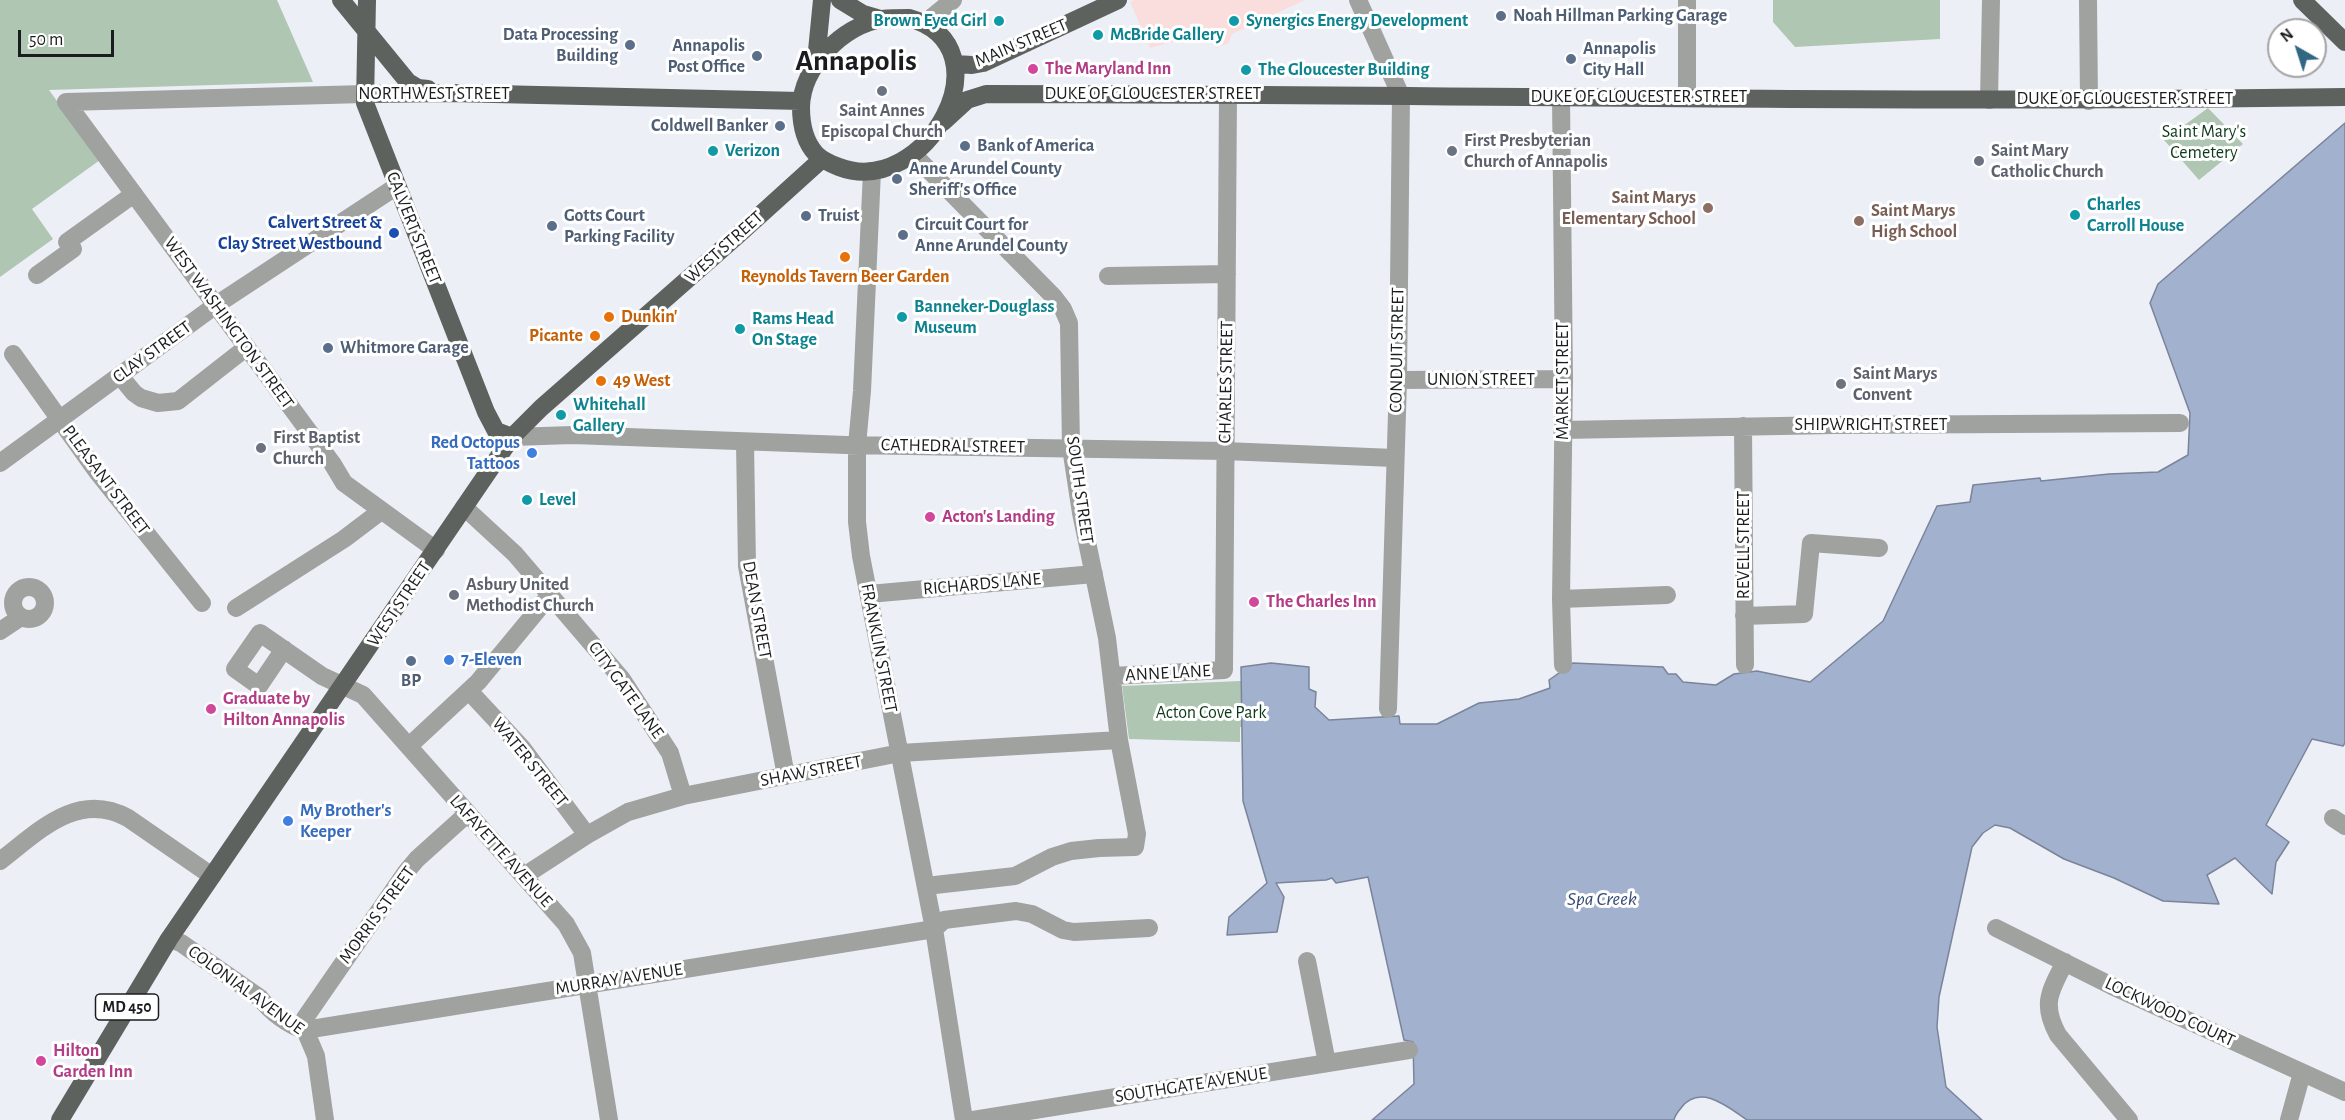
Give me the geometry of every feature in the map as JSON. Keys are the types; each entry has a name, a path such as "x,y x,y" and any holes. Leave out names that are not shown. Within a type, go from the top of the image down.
{"main road":[{"path":"341,0 408,82 418,88 451,93"},
{"name":"CALVERT STREET","path":"366,0 365,102 489,419 496,431 512,437"},
{"path":"816,61 822,0"},
{"path":"840,0 863,14 880,19 909,18 925,23 946,43 952,52 955,64 952,99 943,122 930,138 913,154 890,166 872,171 846,170 822,159 814,152 805,136 801,120 801,101 806,80 816,61 846,35 880,19"},
{"name":"MAIN STREET","path":"955,64 983,63 1118,0"},
{"path":"2302,0 2345,42"},
{"name":"NORTHWEST STREET","path":"365,94 451,93 801,101"},
{"name":"DUKE OF GLOUCESTER STREET","path":"943,122 967,100 986,94 2089,101 2345,97"},
{"name":"WEST STREET","path":"60,1120 169,939 512,437 541,408 738,236 822,159"}],"street":[{"path":"925,23 953,0"},
{"name":"CONDUIT STREET","path":"1358,0 1401,96 1398,380 1388,709"},
{"path":"1687,0 1687,97"},
{"path":"1989,100 1991,0"},
{"path":"2088,0 2089,101"},
{"name":"NORTHWEST STREET","path":"66,102 365,94"},
{"name":"CHARLES STREET","path":"1224,670 1228,94"},
{"name":"MARKET STREET","path":"1561,97 1563,665"},
{"name":"WEST WASHINGTON STREET","path":"66,102 248,347 344,483 436,550"},
{"name":"SOUTH STREET","path":"913,154 1053,296 1064,309 1069,323 1071,448 1081,513 1107,638 1119,740 1137,834 1135,847 1071,851 1052,857 1015,876 926,886"},
{"name":"FRANKLIN STREET","path":"872,171 862,391 857,444 857,522 861,556 934,929 964,1120"},
{"name":"CLAY STREET","path":"0,463 216,305 397,186"},
{"path":"37,275 73,249 67,242 135,194"},
{"path":"1108,276 1227,274"},
{"path":"120,376 141,398 158,403 178,401 248,347"},
{"name":"PLEASANT STREET","path":"13,354 98,474 202,603"},
{"name":"UNION STREET","path":"1398,380 1563,380"},
{"name":"SHIPWRIGHT STREET","path":"1562,430 1743,426 2180,423"},
{"name":"REVELL STREET","path":"1743,426 1745,665"},
{"name":"CATHEDRAL STREET","path":"512,437 573,435 745,442 1226,451 1394,458"},
{"name":"DEAN STREET","path":"745,442 747,566 786,776"},
{"name":"CITY GATE LANE","path":"464,507 515,554 612,665 670,753 683,796"},
{"path":"236,608 344,539 381,511"},
{"path":"1744,616 1804,614 1811,543 1879,548"},
{"name":"RICHARDS LANE","path":"869,594 1094,574"},
{"path":"409,746 485,675 550,595"},
{"path":"1561,599 1667,595"},
{"path":"0,631 12,611"},
{"name":"LAFAYETTE AVENUE","path":"284,649 322,676 363,695 560,916 582,953 609,1120"},
{"name":"ANNE LANE","path":"1112,676 1224,670"},
{"name":"WATER STREET","path":"469,691 523,749 587,835"},
{"name":"SHAW STREET","path":"524,876 587,835 628,812 683,796 900,753 1119,740"},
{"path":"0,861 63,816 79,810 98,809 115,812 128,818 212,876"},
{"name":"MORRIS STREET","path":"305,1030 306,1015 406,872 417,859 467,814"},
{"name":"MURRAY AVENUE","path":"305,1030 934,929 944,920 1016,911 1032,914 1063,930 1074,932 1149,928"},
{"name":"LOCKWOOD COURT","path":"1996,928 2112,986 2345,1092"},
{"name":"COLONIAL AVENUE","path":"169,939 181,943 260,998 265,1005 291,1025 305,1030 316,1056 325,1120"},
{"path":"1307,961 1327,1063"},
{"path":"2065,962 2048,997 2051,1022 2058,1035 2129,1120"},
{"name":"SOUTHGATE AVENUE","path":"973,1120 1409,1050"},
{"path":"2289,1120 2302,1073"}],"shaded area":[{"path":"1134,0 1305,0 1232,34 1229,43 1216,48 1208,32 1150,48 1130,2"}],"green space":[{"path":"0,0 277,0 313,82 49,90 100,160 32,209 53,239 0,277"},
{"path":"1773,0 1940,0 1940,39 1795,47 1773,22"},
{"name":"Saint Mary's Cemetery","path":"2208,108 2243,144 2199,180 2164,140"},
{"name":"Acton Cove Park","path":"1241,681 1241,714 1247,714 1248,727 1240,727 1240,742 1129,739 1122,686"}],"water":[{"name":"Spa Creek","path":"2345,123 2345,743 2343,746 2312,739 2266,825 2289,842 2276,862 2272,894 2235,858 2207,875 2219,904 2163,901 2114,878 2064,859 2010,828 1995,825 1983,833 1972,847 1939,997 1937,1027 1946,1087 1982,1120 1747,1120 1723,1104 1705,1097 1689,1101 1681,1108 1674,1120 1372,1120 1414,1084 1413,1042 1404,1040 1368,877 1336,883 1332,878 1276,883 1284,897 1277,932 1227,935 1229,917 1267,883 1243,801 1241,667 1271,663 1309,667 1309,689 1316,692 1315,707 1329,720 1399,716 1400,724 1437,724 1479,703 1519,699 1550,688 1549,680 1573,663 1663,667 1668,674 1676,674 1683,682 1716,685 1734,674 1757,671 1810,682 1883,621 1937,506 1970,502 1973,485 2040,478 2041,481 2158,472 2188,455 2190,413 2150,303 2158,284"}],"place":[{"name":"Noah Hillman Parking Garage","path":"1501,16"},
{"name":"Brown Eyed Girl","path":"999,21"},
{"name":"Synergics Energy Development","path":"1234,21"},
{"name":"McBride Gallery","path":"1098,35"},
{"name":"Data Processing Building","path":"630,45"},
{"name":"Annapolis Post Office","path":"757,56"},
{"name":"Annapolis City Hall","path":"1571,59"},
{"name":"The Maryland Inn","path":"1033,69"},
{"name":"The Gloucester Building","path":"1246,70"},
{"name":"Saint Annes Episcopal Church","path":"882,91"},
{"name":"Coldwell Banker","path":"780,126"},
{"name":"Bank of America","path":"965,146"},
{"name":"Verizon","path":"713,151"},
{"name":"First Presbyterian Church of Annapolis","path":"1452,151"},
{"name":"Saint Mary Catholic Church","path":"1979,161"},
{"name":"Anne Arundel County Sheriff's Office","path":"897,179"},
{"name":"Saint Marys Elementary School","path":"1708,208"},
{"name":"Charles Carroll House","path":"2075,215"},
{"name":"Truist","path":"806,216"},
{"name":"Saint Marys High School","path":"1859,221"},
{"name":"Gotts Court Parking Facility","path":"552,226"},
{"name":"Calvert Street & Clay Street Westbound","path":"394,233"},
{"name":"Circuit Court for Anne Arundel County","path":"903,235"},
{"name":"Reynolds Tavern Beer Garden","path":"845,257"},
{"name":"Dunkin'","path":"609,317"},
{"name":"Banneker-Douglass Museum","path":"902,317"},
{"name":"Rams Head On Stage","path":"740,329"},
{"name":"Picante","path":"595,336"},
{"name":"Whitmore Garage","path":"328,348"},
{"name":"49 West","path":"601,381"},
{"name":"Saint Marys Convent","path":"1841,384"},
{"name":"Whitehall Gallery","path":"561,415"},
{"name":"First Baptist Church","path":"261,448"},
{"name":"Red Octopus Tattoos","path":"532,453"},
{"name":"Level","path":"527,500"},
{"name":"Acton's Landing","path":"930,517"},
{"name":"Asbury United Methodist Church","path":"454,595"},
{"name":"The Charles Inn","path":"1254,602"},
{"name":"7-Eleven","path":"449,660"},
{"name":"BP","path":"411,661"},
{"name":"Graduate by Hilton Annapolis","path":"211,709"},
{"name":"My Brother's Keeper","path":"288,821"},
{"name":"Hilton Garden Inn","path":"41,1061"}],"district":[{"name":"Annapolis","path":"856,61"}]}
